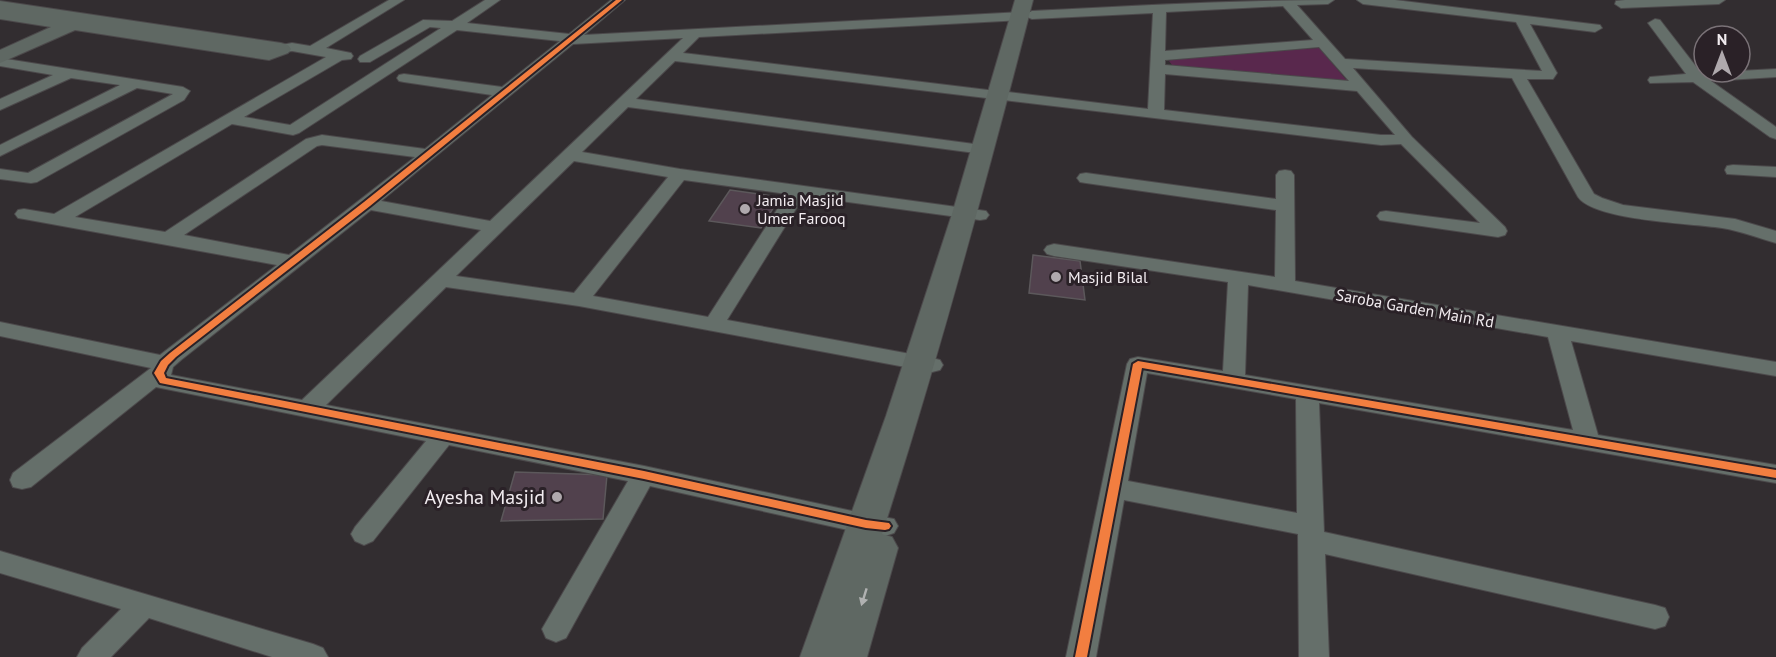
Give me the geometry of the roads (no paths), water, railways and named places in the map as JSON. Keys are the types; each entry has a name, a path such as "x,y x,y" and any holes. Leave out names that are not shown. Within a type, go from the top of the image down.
{"street":[{"path":"313,50 398,0"},
{"path":"228,119 293,130 494,0"},
{"path":"22,480 619,0"},
{"path":"365,59 423,24 454,25 571,39 694,35 1028,8 1160,8 1328,0"},
{"path":"1363,0 1595,28"},
{"path":"1621,4 1719,0"},
{"path":"1285,1 1324,43 1405,139 1498,231 1386,216"},
{"path":"846,657 903,417 926,364 972,214 1002,96 1028,8"},
{"path":"1156,114 1160,8"},
{"path":"7,13 78,22 269,54 292,47 396,64"},
{"path":"1341,63 1548,76 1550,73 1521,19"},
{"path":"0,57 78,22"},
{"path":"1655,23 1692,70"},
{"path":"307,409 497,228 623,102 694,35"},
{"path":"1158,62 1324,43"},
{"path":"58,219 340,55"},
{"path":"671,56 1382,140 1405,139"},
{"path":"0,62 183,91 179,97 31,178 0,174"},
{"path":"1158,62 1362,87"},
{"path":"0,105 69,73"},
{"path":"1752,75 1776,73"},
{"path":"1517,74 1587,197 1600,207 1678,216 1776,237"},
{"path":"404,78 504,92"},
{"path":"1655,81 1692,78"},
{"path":"0,151 134,84"},
{"path":"1706,84 1776,134"},
{"path":"623,102 989,149"},
{"path":"168,238 312,142 322,140 429,154"},
{"path":"569,155 680,174 972,214"},
{"path":"1733,170 1776,172"},
{"path":"579,300 680,174"},
{"path":"1285,175 1285,285"},
{"path":"1086,178 1285,206"},
{"path":"714,324 798,191"},
{"path":"367,204 497,228"},
{"path":"24,214 292,262"},
{"name":"Saroba Garden Main Rd","path":"1054,250 1285,285 1776,369"},
{"path":"1234,380 1238,278"},
{"path":"442,280 579,300 926,364"},
{"path":"0,330 162,368"},
{"path":"1558,333 1572,389 1589,442"},
{"path":"1081,657 1138,364 1776,474"},
{"path":"162,368 163,381 644,475 876,525"},
{"path":"1307,393 1314,657"},
{"path":"364,534 443,436"},
{"path":"556,629 644,475"},
{"path":"1114,488 1311,533 1655,618"},
{"path":"821,657 876,525"},
{"path":"0,562 313,657"},
{"path":"92,657 144,604"}],"place":[{"name":"Jamia Masjid Umer Farooq","path":"745,209"},
{"name":"Masjid Bilal","path":"1056,277"},
{"name":"Ayesha Masjid","path":"557,497"}]}
